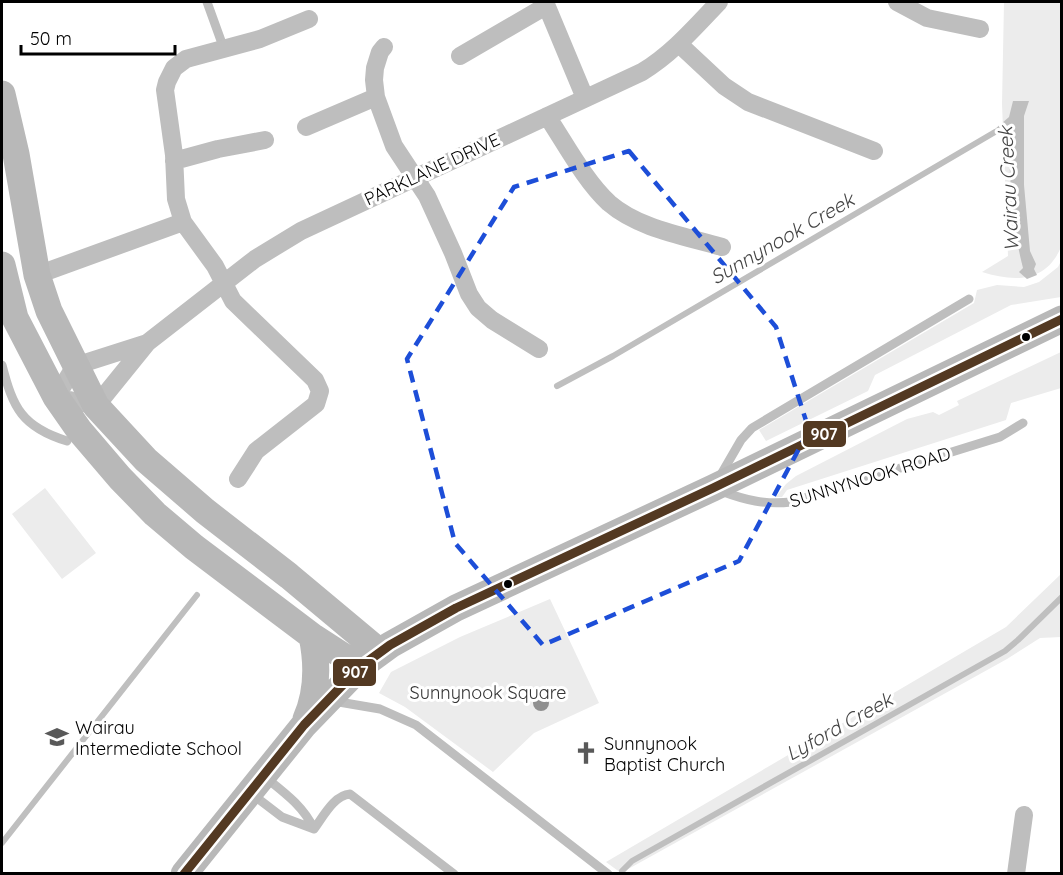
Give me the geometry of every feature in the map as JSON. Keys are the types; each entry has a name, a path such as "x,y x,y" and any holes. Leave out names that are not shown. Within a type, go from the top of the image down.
{"street":[{"name":"PARKLANE DRIVE","path":"96,406 147,343 284,239 651,66 679,44 719,2"},
{"path":"897,2 927,18 980,29"},
{"path":"460,56 546,4 585,98"},
{"path":"238,479 256,451 316,404 320,391 315,380 233,301 216,266 183,222 176,199 174,161 165,98 167,82 174,68 186,59 260,39 309,19"},
{"path":"679,44 719,82 748,102 874,151"},
{"path":"384,46 375,68 376,97 394,146 432,206 473,302 492,320 538,349"},
{"path":"2,94 14,144 38,275 49,310 96,406 146,460 205,511 289,576 370,659"},
{"path":"306,127 376,97"},
{"path":"547,116 588,177 609,202 621,212 654,227 722,247"},
{"path":"174,161 265,140"},
{"path":"38,275 183,222"},
{"path":"2,265 15,318 56,397 79,430 155,514 194,547 266,599 312,636 370,659"},
{"path":"184,873 304,725 370,659 456,608 713,488 1062,319"},
{"name":"PARKLANE DRIVE","path":"75,366 147,343"},
{"path":"56,397 75,366"},
{"path":"56,397 96,406"},
{"path":"304,725 313,704 316,682 317,667 312,636"},
{"path":"1017,873 1024,815"}],"lane":[{"path":"207,2 224,49"},
{"path":"713,488 741,440 752,428 969,299"},
{"path":"2,365 14,403 28,423 46,435 67,441"},
{"name":"SUNNYNOOK ROAD","path":"713,488 748,501 775,504 791,502 1000,437 1023,423"},
{"path":"328,700 365,705 407,721 434,739 608,873"},
{"path":"255,783 294,800 314,829"},
{"path":"255,783 282,817 314,829"},
{"path":"314,829 341,795 350,794 454,873"}],"highlighted area":[{"path":"629,151 776,327 809,430 739,561 543,645 455,543 407,359 514,187"}],"green space":[{"path":"1004,2 1061,2 1061,247 1047,268 1028,277 1017,278 982,272 1008,256 1002,104"},
{"path":"1061,261 1061,297 1011,305 875,375 868,391 766,441 759,430 974,303 977,290 997,285 1024,287 1039,282 1058,267"},
{"path":"1061,352 1061,388 1011,403 1006,420 787,490 782,497 776,497 796,476 907,419 933,412 939,415 959,405 957,401"},
{"path":"45,488 96,553 62,579 12,514"},
{"path":"1061,574 1061,637 1040,638 1007,659 621,873 606,862 1006,627"},
{"name":"Sunnynook Square","path":"550,599 599,703 534,733 493,772 405,707 379,693 391,672 460,637"}],"shaded area":[{"path":"1013,101 1029,101 1024,116 1024,185 1030,251 1036,264 1034,269 1037,275 1027,279 1019,272 1023,268 1012,197 1009,125 988,135 1009,117"}],"waterway":[{"name":"Sunnynook Creek","path":"557,386 613,356 995,132"},
{"path":"2,843 197,595"},
{"name":"Lyford Creek","path":"622,871 632,861 1005,651 1062,597"}],"transit line":[{"name":"907","path":"184,874 304,725 360,667 390,645 456,608 713,488 1062,319"}],"place":[{"name":"Wairau Intermediate School","path":"57,737"},
{"name":"Sunnynook Baptist Church","path":"586,753"}],"water label":[{"name":"Wairau Creek","path":"1008,189"}]}
